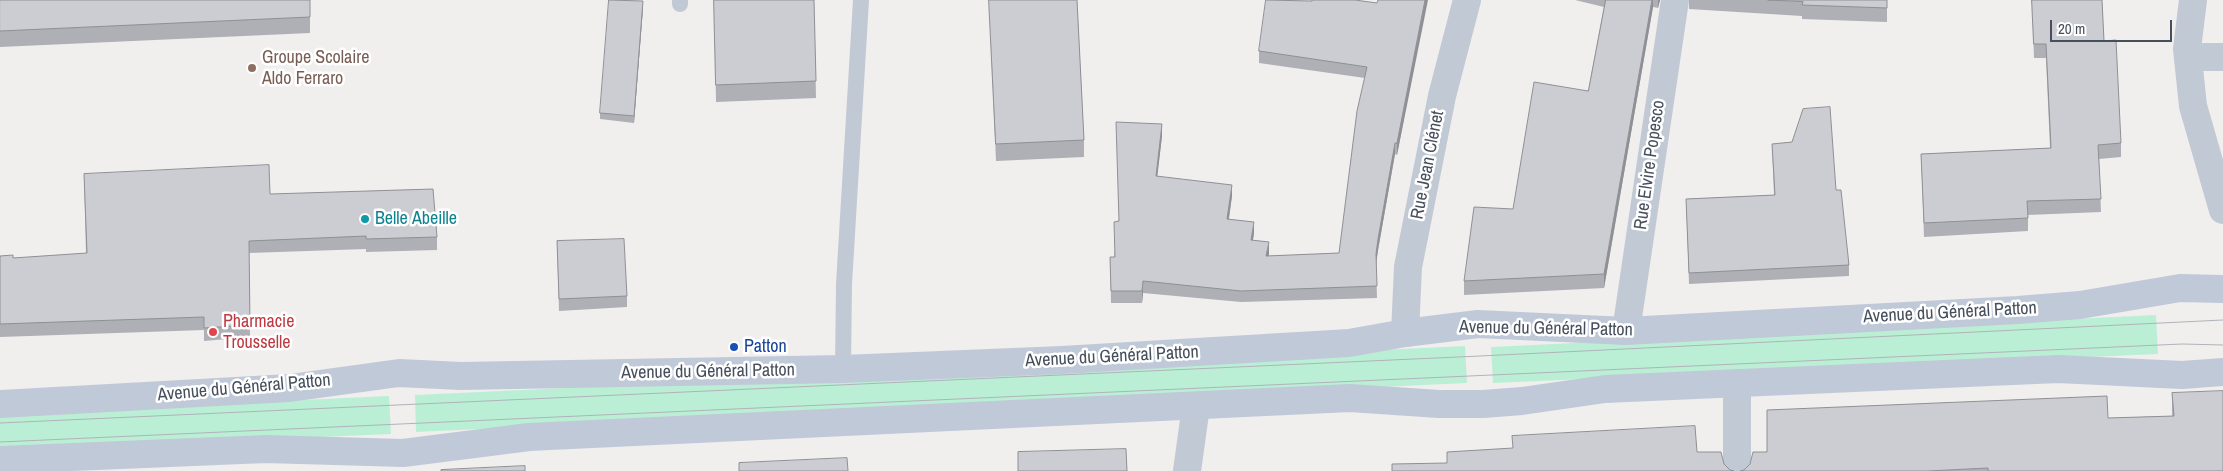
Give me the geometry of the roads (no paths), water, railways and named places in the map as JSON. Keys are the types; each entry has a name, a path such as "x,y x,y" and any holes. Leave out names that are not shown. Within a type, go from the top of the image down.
{"street":[{"name":"Rue Jean Clénet","path":"1405,333 1408,267 1442,96 1467,0"},
{"name":"Rue Elvire Popesco","path":"1626,330 1675,0"},
{"path":"2193,0 2188,57 2193,106 2223,210"},
{"path":"2188,57 2223,58"},
{"name":"Avenue du Général Patton","path":"0,404 290,388 399,373 462,376 843,369 1062,360 1350,343 1405,333 1478,324 1626,330 2018,310 2080,305 2180,288 2223,289"},
{"path":"0,460 266,449 404,453 529,437 1350,398 1439,404 1483,404 1522,401 1605,389 2058,368 2182,375 2223,372"},
{"path":"1737,384 1737,471"},
{"path":"1187,471 1196,406"}],"lane":[{"path":"843,369 844,284 861,0"}],"tram line":[{"path":"0,423 1480,356 2223,320"},
{"path":"0,442 2182,344 2223,345"}],"place":[{"name":"Groupe Scolaire Aldo Ferraro","path":"252,68"},
{"name":"Belle Abeille","path":"365,219"},
{"name":"Pharmacie Trousselle","path":"213,332"},
{"name":"Patton","path":"734,347"}]}
